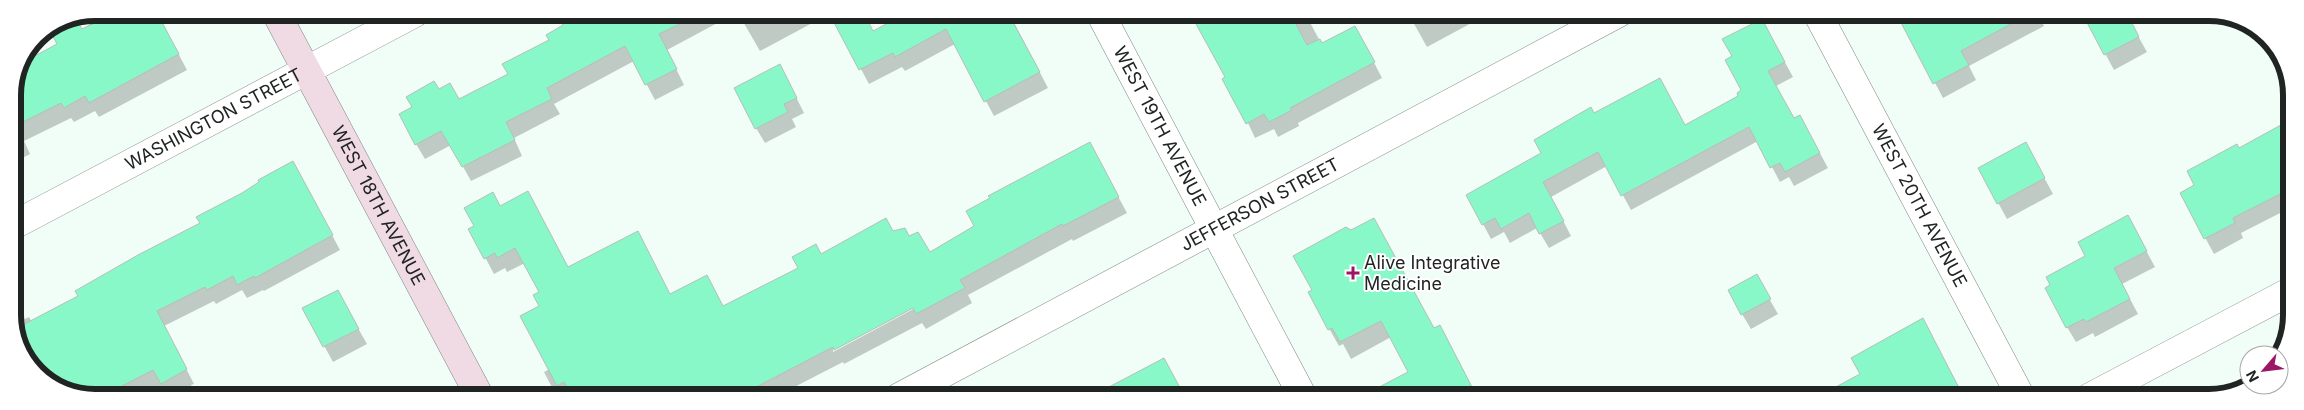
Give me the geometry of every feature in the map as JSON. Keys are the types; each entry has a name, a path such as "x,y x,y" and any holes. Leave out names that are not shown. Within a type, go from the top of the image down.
{"main road":[{"name":"WEST 18TH AVENUE","path":"280,21 476,389"}],"street":[{"name":"WASHINGTON STREET","path":"21,221 400,21"},
{"name":"WEST 19TH AVENUE","path":"1104,21 1299,389"},
{"name":"JEFFERSON STREET","path":"914,389 1605,21"},
{"name":"WEST 20TH AVENUE","path":"1821,21 2016,389"},
{"path":"2107,389 2283,295"}],"building":[{"path":"98,21 161,21 179,54 89,103 85,96 64,108 61,103 21,123 23,80 32,57 57,44 52,35 54,34 79,23 82,29"},
{"path":"561,21 686,21 659,34 677,69 645,85 625,46 547,88 552,99 506,122 515,140 462,167 441,131 415,145 399,114 412,107 406,97 434,81 439,89 450,83 459,99 508,74 502,64 549,40 546,35 563,25"},
{"path":"833,21 868,21 873,31 892,21 1012,21 1040,72 984,102 946,29 895,57 893,53 859,70"},
{"path":"1194,21 1294,21 1307,45 1320,39 1322,43 1355,26 1375,62 1290,108 1292,110 1269,122 1264,114 1246,124 1222,79 1225,77"},
{"path":"1758,21 1763,21 1785,62 1768,71 1794,118 1800,115 1820,153 1785,172 1780,163 1770,168 1749,127 1621,196 1598,152 1543,182 1564,221 1539,234 1529,213 1501,229 1495,218 1482,225 1466,195 1541,153 1534,140 1591,107 1594,113 1660,78 1685,125 1738,96 1737,93 1741,90 1725,60 1732,56 1722,39"},
{"path":"1900,21 2016,21 1961,51 1969,65 1933,84"},
{"path":"2086,21 2131,21 2139,37 2104,55"},
{"path":"780,64 797,98 784,104 788,112 755,129 734,88"},
{"path":"2283,124 2283,193 2233,218 2235,223 2204,239 2180,193 2194,185 2187,171 2237,144 2239,148"},
{"path":"1090,142 1119,197 1063,226 1062,224 960,280 965,288 916,314 913,308 834,350 833,347 752,389 568,389 564,382 557,386 520,316 539,306 533,295 539,292 515,248 497,258 495,253 484,259 468,229 474,226 464,208 493,192 500,206 528,191 568,267 638,231 670,294 707,275 723,306 798,268 792,257 816,244 821,254 886,218 893,231 905,228 909,236 918,232 930,252 974,226 966,211 990,198 988,196"},
{"path":"2026,142 2045,178 1997,204 1978,168"},
{"path":"293,161 333,235 255,278 254,276 237,285 233,276 207,290 205,287 157,311 187,369 161,384 153,370 116,389 95,389 71,385 62,381 50,374 36,360 25,339 22,325 78,296 75,291 138,255 200,223 196,217 242,193 259,182 258,180"},
{"path":"2128,215 2147,251 2114,268 2130,299 2086,322 2084,319 2066,328 2045,288 2050,285 2046,277 2085,256 2078,242"},
{"name":"Alive Integrative Medicine","path":"1374,218 1434,328 1440,325 1472,387 1468,389 1375,389 1408,372 1381,321 1340,342 1332,328 1328,330 1308,292 1312,290 1293,256 1346,227 1351,230"},
{"path":"1757,274 1771,299 1741,315 1728,290"},
{"path":"338,290 359,329 323,347 302,308"},
{"path":"1923,318 1959,388 1832,389 1860,374 1851,358"},
{"path":"1164,358 1181,389 1105,389"}],"place":[{"name":"Alive Integrative Medicine","path":"1353,273"}]}
